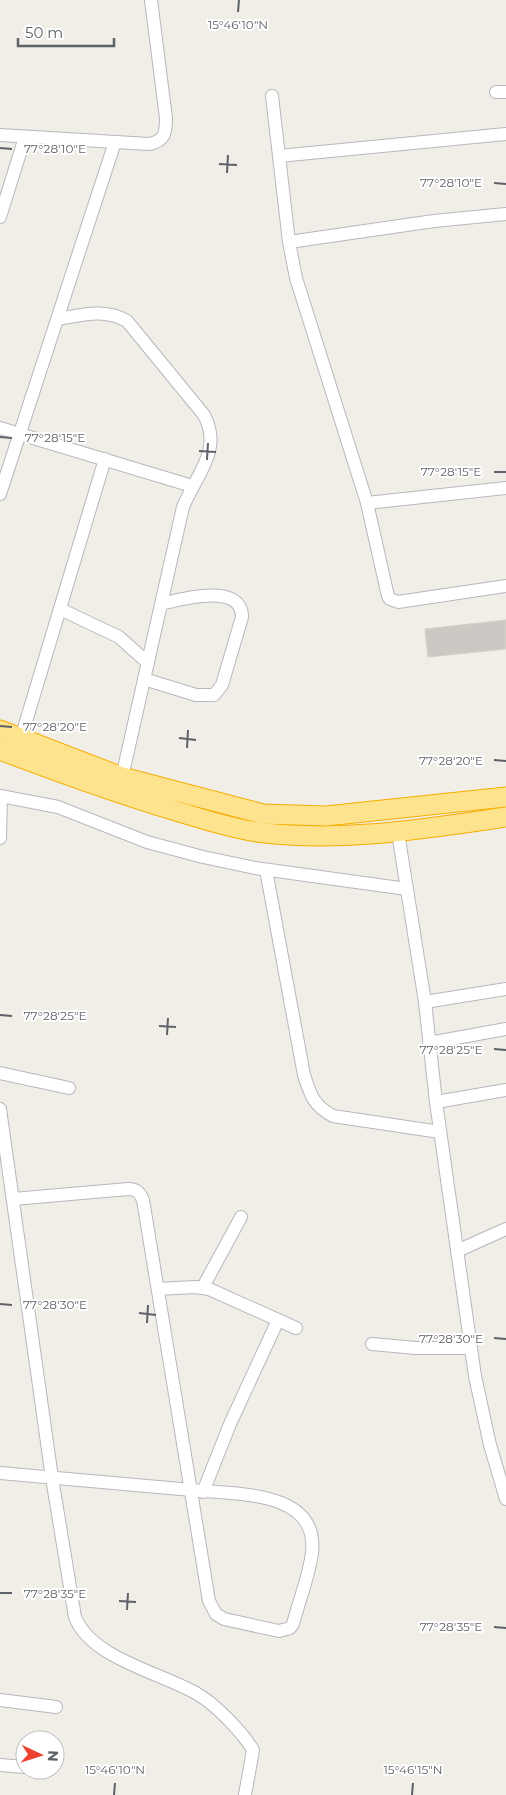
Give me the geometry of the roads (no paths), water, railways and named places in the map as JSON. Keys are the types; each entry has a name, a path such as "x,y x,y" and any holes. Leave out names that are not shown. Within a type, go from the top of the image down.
{"highway":[{"path":"0,730 122,777 263,814 326,816 506,797"},
{"path":"0,750 105,790 209,821 256,832 306,835 398,833 506,817"}],"street":[{"path":"0,135 150,144 160,142 164,138 166,118 151,0"},
{"path":"272,96 289,242 296,278 367,503 386,590 390,599 398,602 506,586"},
{"path":"279,156 506,134"},
{"path":"0,217 25,137"},
{"path":"0,494 115,142"},
{"path":"289,242 434,221 506,214"},
{"path":"58,319 106,313 116,314 126,321 204,415 210,426 211,447 204,465 192,486 182,514 122,777"},
{"path":"0,428 192,486"},
{"path":"21,738 105,459"},
{"path":"367,503 506,488"},
{"path":"144,679 196,695 214,695 222,685 242,617 240,606 236,602 217,596 191,597 161,604"},
{"path":"60,609 120,637 148,663"},
{"path":"0,838 0,797 58,806 147,842 203,857 266,870 407,889"},
{"path":"398,833 425,1002 436,1102 470,1348 490,1445 506,1499"},
{"path":"266,870 304,1075 310,1093 318,1108 332,1116 440,1132"},
{"path":"425,1002 506,989"},
{"path":"429,1043 506,1029"},
{"path":"0,1073 69,1088"},
{"path":"436,1102 506,1090"},
{"path":"0,1109 52,1478 75,1617 80,1630 91,1640 125,1661 189,1690 214,1706 252,1750 245,1795"},
{"path":"0,1473 198,1491 270,1499 286,1504 299,1512 308,1523 312,1553 293,1624 290,1628 279,1631 224,1619 212,1608 198,1491 158,1289 143,1200 137,1190 128,1189 13,1199"},
{"path":"203,1287 241,1217"},
{"path":"456,1251 506,1229"},
{"path":"158,1289 203,1287 296,1328"},
{"path":"198,1491 278,1320"},
{"path":"372,1344 416,1348 470,1348"},
{"path":"0,1700 56,1707"},
{"path":"0,1764 15,1766"}]}
